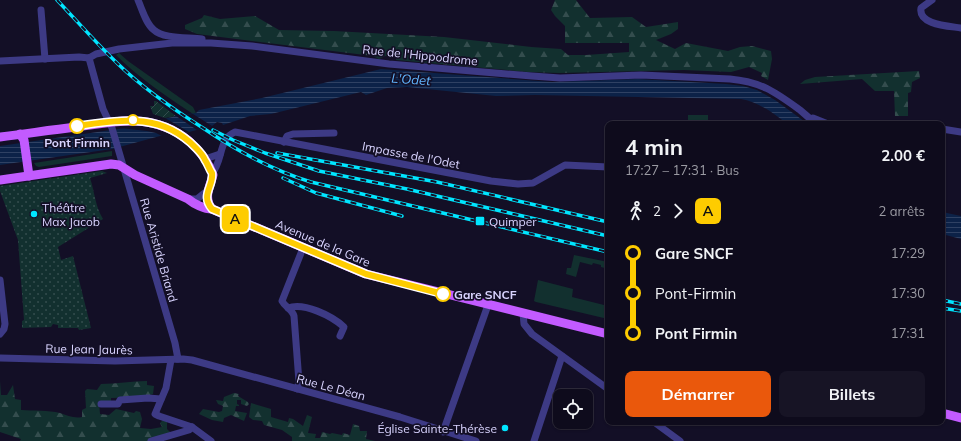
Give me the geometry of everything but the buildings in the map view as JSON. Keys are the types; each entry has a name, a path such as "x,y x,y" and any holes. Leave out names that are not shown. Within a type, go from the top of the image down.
{"main road":[{"path":"0,137 22,139 111,126 131,120 151,122 163,126 179,134 205,159 212,173 212,179 207,191 209,205 212,209"},
{"path":"22,139 29,176"},
{"path":"0,180 111,164 117,164 123,168"},
{"name":"Avenue de la Gare","path":"123,168 142,179 188,199 193,203 212,209 366,274 605,333"},
{"path":"945,414 961,418"}],"street":[{"path":"138,0 149,24 155,32 167,36 202,38 211,43"},
{"path":"932,0 921,8 920,14 923,18 933,22 961,28"},
{"path":"41,10 45,59"},
{"name":"Rue de l'Hippodrome","path":"89,58 96,54 119,49 172,43 211,43 240,45 389,64 560,78 648,75 730,78 752,82 767,87 804,114"},
{"path":"0,61 79,57 89,58 92,76 103,109 111,126"},
{"path":"804,114 813,121"},
{"path":"804,114 821,121"},
{"name":"Rue Aristide Briand","path":"111,126 175,343 175,359"},
{"path":"945,129 961,132"},
{"name":"Impasse de l'Odet","path":"212,173 218,162 224,143 230,135 235,132 506,183 533,183 565,165 605,168"},
{"path":"284,142 287,136 293,134 334,133"},
{"path":"205,159 220,154"},
{"path":"188,199 197,199 207,191"},
{"path":"297,389 299,382 294,320 292,312 282,302 282,298 303,248"},
{"path":"0,280 5,324 4,329 0,334"},
{"path":"443,432 488,305"},
{"path":"288,308 297,306 308,308 337,322 344,327 340,336"},
{"path":"523,313 523,322 528,330 605,387"},
{"path":"534,441 562,356"},
{"name":"Rue Jean Jaurès","path":"0,358 115,361 175,359"},
{"path":"175,359 166,388 155,412 156,415 192,427 211,441"},
{"name":"Rue Le Déan","path":"175,359 206,363 476,441"},
{"path":"101,404 118,404 120,400 148,398 161,399"},
{"path":"658,425 680,441"},
{"path":"151,441 189,430 192,427"}],"green space":[{"path":"555,0 576,0 590,18 632,17 646,27 678,22 678,29 671,34 656,40 675,49 686,43 728,51 740,47 752,46 771,51 772,59 768,80 761,76 762,73 749,67 731,72 684,70 559,73 528,72 396,60 396,57 385,56 379,59 373,56 197,34 185,29 185,25 202,18 204,15 220,19 255,16 279,30 334,31 444,37 561,49 568,55 629,52 629,43 565,43 565,26 551,10"},
{"path":"119,53 193,107 196,113 193,114 143,79 116,55"},
{"path":"919,71 920,78 912,82 911,92 908,93 908,116 895,116 894,91 875,91 862,79 800,84 805,80 815,77"},
{"path":"154,101 176,116 165,118 153,114 150,106 154,106"},
{"path":"688,115 708,115 708,121 688,121"},
{"path":"112,151 112,156 39,167 34,163"},
{"path":"102,171 107,173 90,178 100,214 103,219 58,247 61,260 73,256 91,328 79,330 78,328 58,328 58,325 53,324 51,327 22,328 22,321 24,320 18,240 0,191 0,186"},
{"path":"574,255 605,261 605,268 601,267 601,265 593,263 592,265 580,262 576,277 566,274 567,268 571,268"},
{"path":"538,280 573,289 572,297 605,305 605,318 536,302 534,301"},
{"path":"0,381 1,395 7,395 13,385 15,399 21,400 21,410 55,412 76,418 82,417 82,410 86,408 85,391 87,389 97,390 101,384 147,381 147,385 154,386 153,394 144,397 111,398 111,402 99,403 100,414 109,415 116,409 134,413 136,411 140,412 142,419 140,428 151,429 162,427 160,423 163,420 167,421 167,429 170,432 156,441 20,441 21,439 0,432"},
{"path":"234,393 239,394 238,396 249,404 247,406 241,404 241,400 237,400 237,404 239,406 236,406 235,411 247,413 244,421 231,415 224,418 223,422 212,420 199,414 203,409 219,412 222,411 223,406 218,404 216,400 223,401 224,397"},
{"path":"251,403 271,409 271,417 288,422 289,418 293,419 303,426 307,415 312,417 308,433 316,434 315,438 320,438 322,432 342,435 343,433 350,435 353,424 359,426 360,431 367,431 366,439 375,441 292,441 292,437 282,430 264,425 262,421 253,420 249,417"}],"water":[{"name":"L'Odet","path":"381,69 552,82 638,79 743,86 757,90 775,100 804,121 783,121 766,108 741,99 535,95 496,96 407,87 387,88 366,95 361,92 271,114 250,116 223,125 222,123 217,122 212,126 189,132 160,136 112,149 0,165 0,146 132,127 176,116 196,113 199,110 262,98"},
{"path":"945,213 961,216 961,239 945,235"}],"pier":[{"path":"193,114 212,126 197,130 176,116"},
{"path":"165,118 189,132 162,136 147,131 121,128"}],"railway":[{"path":"57,0 110,56 148,90 181,114 242,152 282,172 311,182 605,251"},
{"path":"213,130 265,153 319,171 407,189 605,235"},
{"path":"277,153 437,182 605,221"},
{"path":"283,178 316,193 402,216"},
{"path":"945,301 961,304"},
{"path":"945,308 961,311"}],"bus line":[{"name":"A","path":"77,126 119,120 131,120 154,123 172,129 196,148 205,159 213,175 207,191 207,198 212,209 366,274 443,294"}],"place":[{"name":"Pont Firmin","path":"77,126"},
{"name":"Théâtre Max Jacob","path":"34,214"},
{"name":"Quimper","path":"480,221"},
{"name":"Gare SNCF","path":"443,294"},
{"name":"Église Sainte-Thérèse","path":"505,428"}]}
